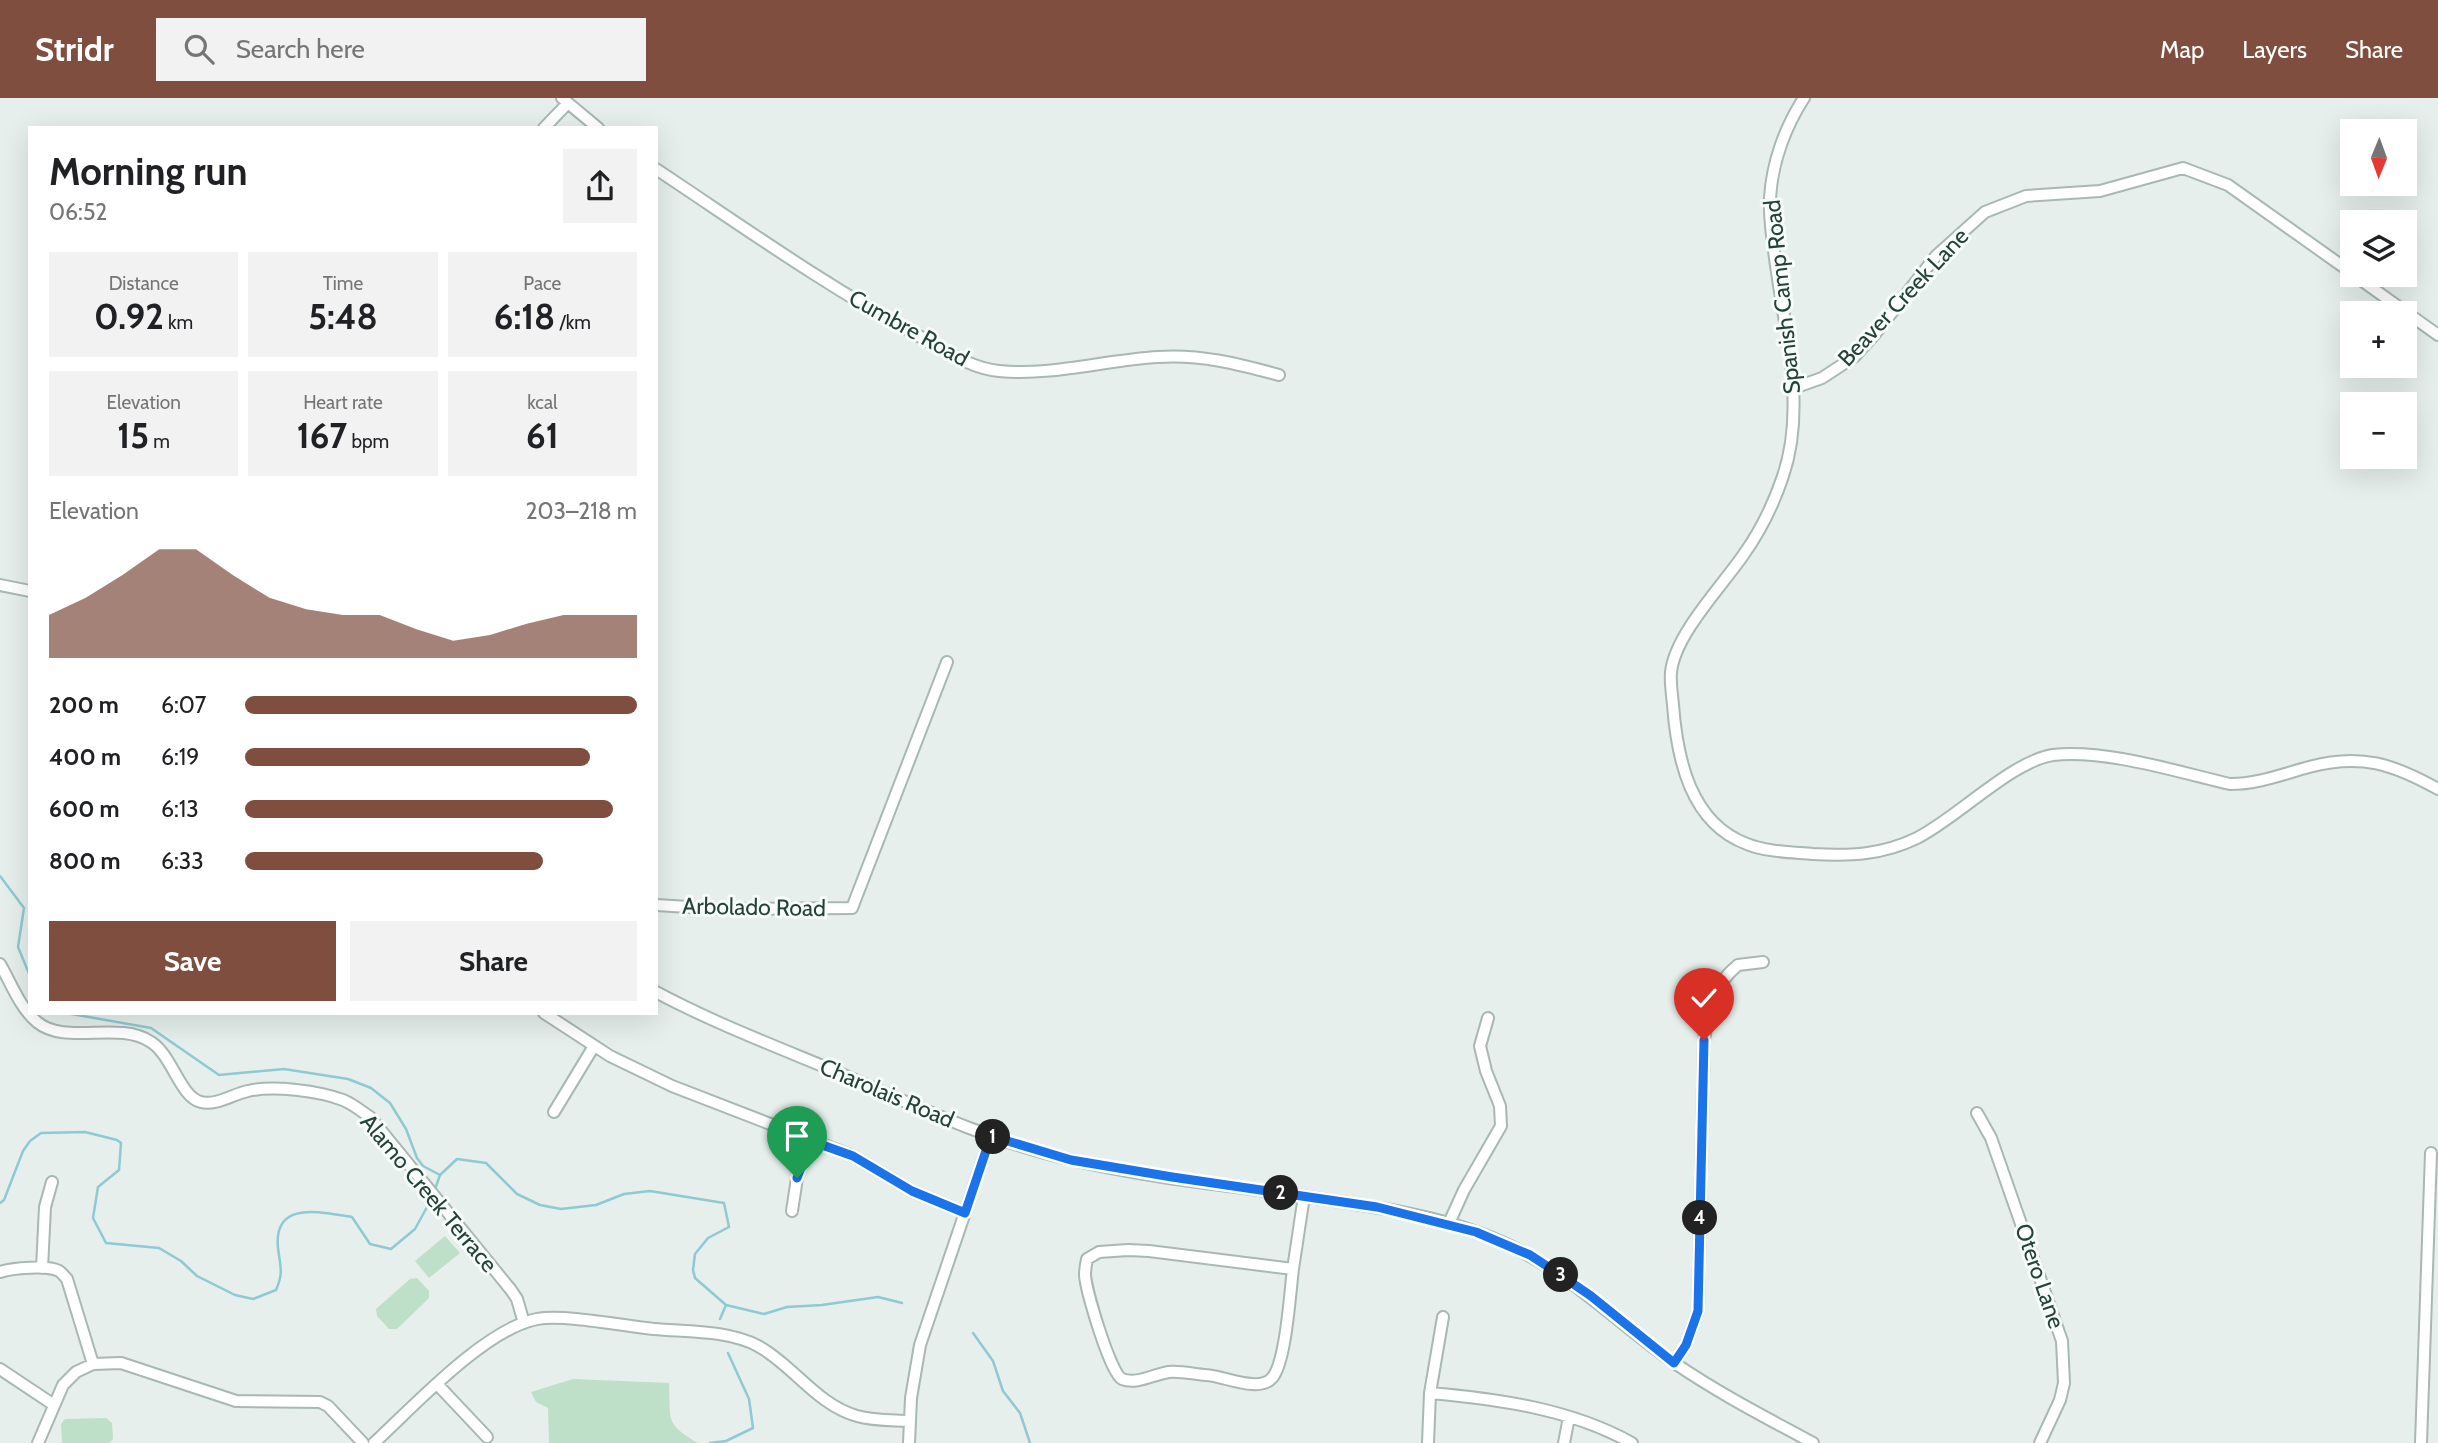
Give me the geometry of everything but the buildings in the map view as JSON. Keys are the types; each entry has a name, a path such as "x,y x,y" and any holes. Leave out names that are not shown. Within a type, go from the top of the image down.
{"street":[{"name":"Spanish Camp Road","path":"1804,98 1775,161 1770,199 1772,234 1794,388 1792,445 1774,501 1745,552 1686,633 1671,671 1674,723 1682,769 1693,795 1716,825 1745,844 1779,851 1860,855 1883,851 1917,838 1963,809 2024,764 2051,755 2133,762 2238,784 2313,766 2344,761 2374,761 2406,771 2438,789"},
{"path":"546,126 565,101 596,126"},
{"name":"Beaver Creek Lane","path":"1794,388 1822,378 1854,357 1936,256 1985,212 2026,196 2100,191 2183,168 2228,185 2340,265"},
{"name":"Cumbre Road","path":"658,170 871,310 967,363 997,371 1031,372 1160,356 1197,357 1279,375"},
{"name":"Beaver Creek Lane","path":"2371,287 2438,335"},
{"path":"0,585 28,591"},
{"name":"Arbolado Road","path":"658,905 721,909 852,908 947,662"},
{"path":"1674,1363 1686,1345 1698,1311 1704,1040 1710,1003 1730,971 1738,965 1763,962"},
{"name":"Alamo Creek Terrace","path":"0,964 28,1013"},
{"name":"Charolais Road","path":"658,993 724,1024 991,1136 1071,1160 1377,1207 1449,1223 1499,1240 1530,1255 1591,1296 1674,1363 1711,1387 1813,1443"},
{"name":"Alamo Creek Terrace","path":"30,1015 38,1023 58,1032 119,1032 149,1040 168,1059 189,1094 202,1103 211,1103 258,1089 278,1089 322,1095 356,1107 370,1117 511,1290 517,1299 524,1323"},
{"path":"547,1015 594,1046 673,1086 853,1156 912,1191 965,1213"},
{"path":"1449,1223 1464,1190 1501,1126 1500,1106 1486,1071 1480,1046 1488,1018"},
{"path":"554,1112 594,1046"},
{"name":"Otero Lane","path":"1977,1112 1991,1138 2062,1341 2064,1383 2060,1400 2040,1443"},
{"path":"909,1443 909,1421 920,1345 991,1136"},
{"path":"792,1212 797,1178 811,1141"},
{"path":"2421,1443 2431,1153"},
{"path":"42,1268 45,1207 52,1182"},
{"path":"1293,1269 1128,1250 1098,1252 1087,1259 1085,1273 1110,1361 1122,1379 1136,1380 1169,1372 1217,1375 1265,1384 1276,1373 1282,1352 1304,1196"},
{"path":"0,1272 42,1268 60,1272 67,1279 93,1364"},
{"path":"1428,1443 1430,1393 1443,1317"},
{"path":"374,1443 437,1384 491,1339 539,1319 572,1320 743,1339 778,1359 828,1402 843,1411 877,1420 909,1421"},
{"path":"38,1443 63,1385 76,1372 93,1364 121,1363 236,1401 320,1402 328,1406 363,1443"},
{"path":"0,1369 54,1405"},
{"path":"437,1384 487,1437"},
{"path":"1430,1393 1504,1401 1595,1425 1632,1443"},
{"path":"1564,1443 1569,1418"}],"green space":[{"path":"445,1236 460,1253 429,1278 415,1261"},
{"path":"417,1278 429,1291 429,1298 397,1329 389,1329 377,1316 376,1309 410,1279"},
{"path":"573,1379 669,1383 671,1419 679,1430 698,1443 549,1443 548,1408 536,1402 531,1392"},
{"path":"106,1418 112,1423 113,1439 109,1443 62,1443 61,1424 65,1419"}],"waterway":[{"path":"0,876 24,908 18,947 28,971"},
{"path":"77,1015 151,1028 219,1075 284,1069 348,1079 371,1088 390,1103 406,1129 417,1158 423,1166 440,1175"},
{"path":"0,1203 4,1200 23,1151 30,1141 41,1133 85,1132 117,1140 121,1143 119,1170 98,1187 93,1218 106,1243 159,1248 181,1261 197,1276 235,1295 253,1299 276,1290 281,1274 279,1232 283,1222 291,1216 314,1212 352,1217 370,1244 391,1249 415,1229 432,1198"},
{"path":"434,1192 440,1175 457,1159 486,1163 517,1194 540,1205 561,1209 596,1205 624,1194 650,1191 724,1203 729,1227 708,1238 695,1254 693,1270 695,1278 726,1305 764,1314 787,1307 878,1297 902,1303"},
{"path":"720,1319 726,1305"},
{"path":"973,1333 993,1361 1003,1391 1020,1413 1030,1443"},
{"path":"710,1443 726,1441 753,1428 749,1399 728,1353"}],"route":[{"path":"797,1178 811,1141 853,1156 912,1191 965,1213 991,1136 1071,1160 1119,1169 1377,1207 1449,1223 1499,1240 1530,1255 1591,1296 1674,1363 1686,1345 1698,1311 1704,1040"}]}
